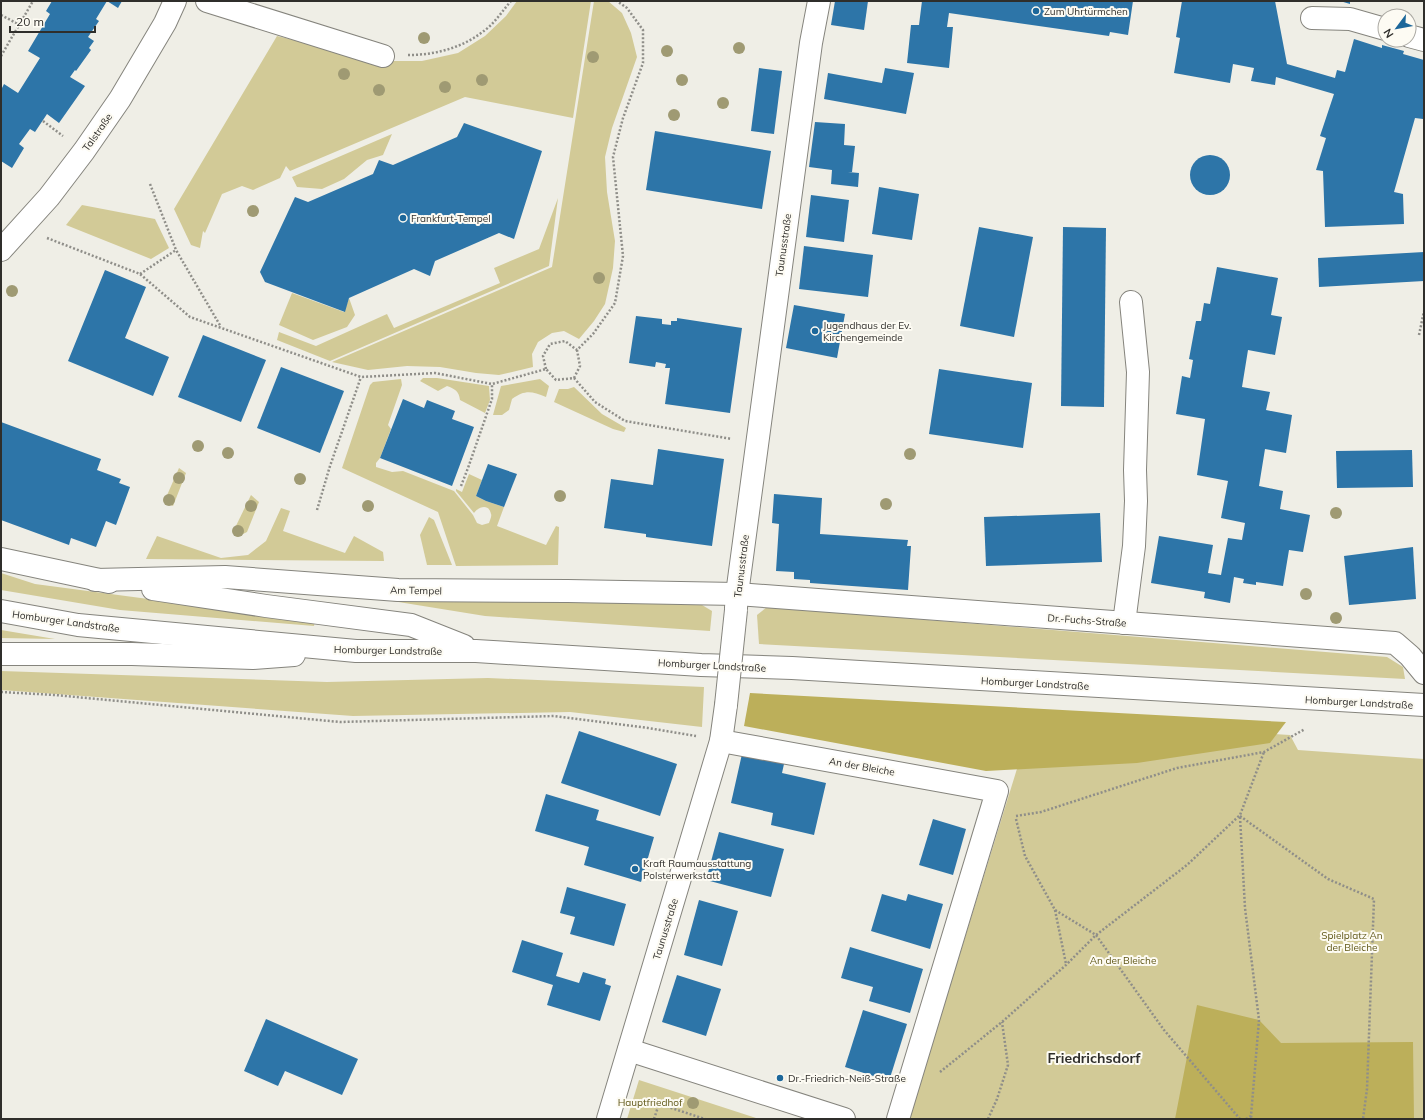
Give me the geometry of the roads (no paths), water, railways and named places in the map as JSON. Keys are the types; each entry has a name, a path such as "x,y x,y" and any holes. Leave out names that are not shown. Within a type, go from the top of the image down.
{"street":[{"name":"Talstraße","path":"1,250 49,197 84,151 120,99 165,23 175,1"},
{"path":"208,1 383,56"},
{"name":"Taunusstraße","path":"608,1119 721,741 736,602 755,457 809,51 819,1"},
{"path":"1312,18 1350,19 1377,27"},
{"path":"1124,623 1134,546 1136,501 1135,470 1138,372 1131,302"},
{"path":"1,559 95,580 258,605 411,625 476,651"},
{"name":"Am Tempel","path":"95,580 224,577 398,590 568,591 736,602"},
{"name":"Dr.-Fuchs-Straße","path":"736,602 1124,623 1395,643 1410,656 1424,673"},
{"name":"Homburger Landstraße","path":"1,611 78,624 356,651 476,651 1424,706"},
{"path":"1,654 132,654 253,658 356,651"},
{"name":"An der Bleiche","path":"721,741 997,791 898,1119"},
{"path":"628,1050 844,1119"}],"place":[{"name":"Zum Uhrtürmchen","path":"1036,11"},
{"name":"Frankfurt-Tempel","path":"403,218"},
{"name":"Jugendhaus der Ev. Kirchengemeinde","path":"815,331"},
{"name":"Kraft Raumausstattung Polsterwerkstatt","path":"635,869"},
{"name":"Dr.-Friedrich-Neiß-Straße","path":"780,1078"}],"district":[{"name":"Friedrichsdorf","path":"1094,1058"}],"park label":[{"name":"Spielplatz An der Bleiche","path":"1352,940"},
{"name":"Hauptfriedhof","path":"650,1102"}]}
